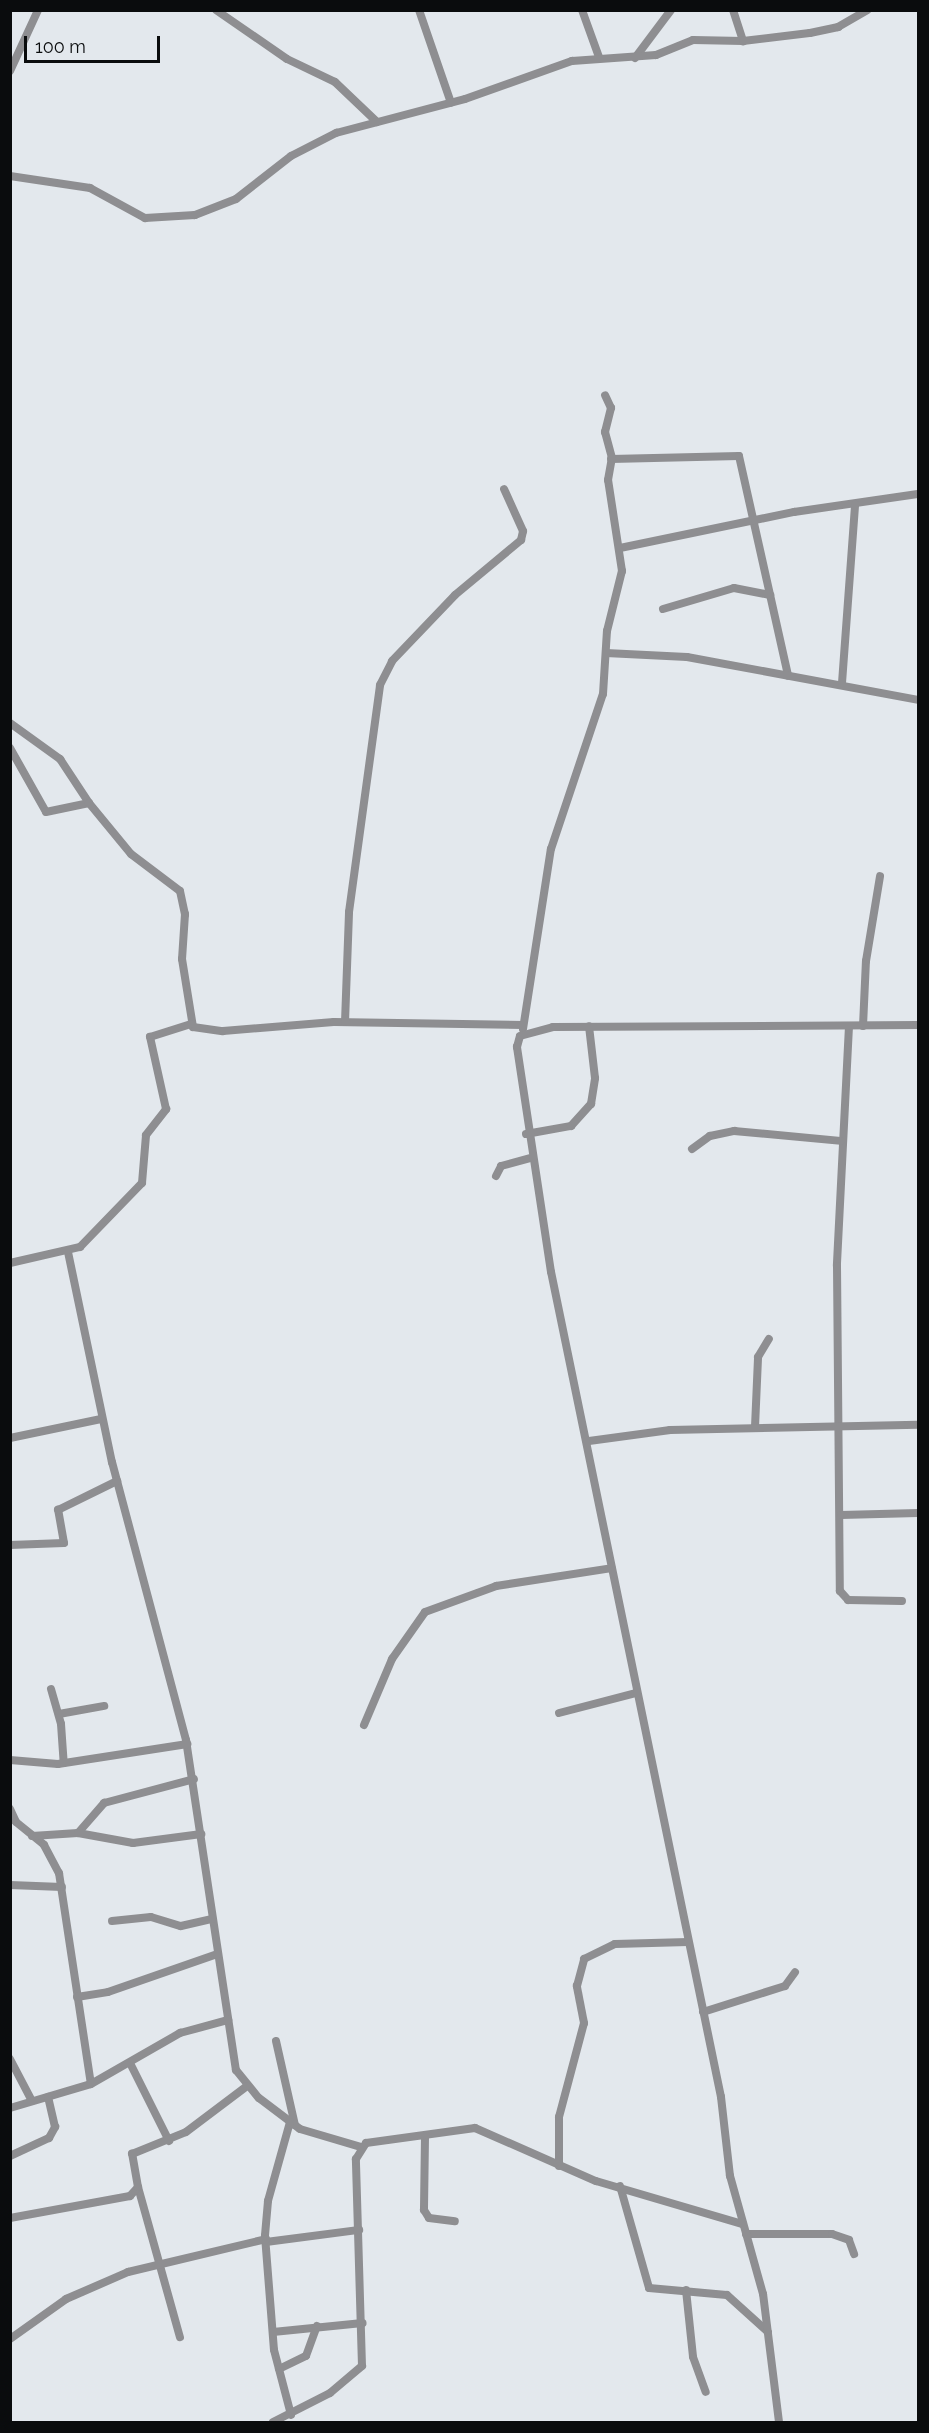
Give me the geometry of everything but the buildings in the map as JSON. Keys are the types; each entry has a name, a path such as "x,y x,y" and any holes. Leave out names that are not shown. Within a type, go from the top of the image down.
{"street":[{"path":"10,71 38,10"},
{"path":"216,10 287,59 334,82 376,122"},
{"path":"419,10 451,103"},
{"path":"582,10 599,57"},
{"path":"636,58 671,10"},
{"path":"733,10 743,42"},
{"path":"10,176 90,188 146,218 169,220 236,199 313,142 376,122 451,103 599,57 636,58 693,40 743,42 838,27 867,10"},
{"path":"604,395 611,408 605,432 611,459 608,480 622,571 606,653 603,694 551,849 516,1061 530,1158 589,1441 636,1693 703,2012 742,2224 758,2266 779,2422"},
{"path":"611,459 734,453 743,465 751,521 788,676"},
{"path":"345,1023 349,912 380,685 392,661 455,595 521,540 523,531 504,489"},
{"path":"620,548 751,521 918,494"},
{"path":"842,683 855,504"},
{"path":"663,609 734,588 770,595"},
{"path":"606,653 687,657 788,676 842,683 918,700"},
{"path":"10,723 60,759 122,845 184,899 182,959 190,1024"},
{"path":"10,748 46,812 90,803"},
{"path":"863,1026 866,960 880,876"},
{"path":"10,1263 68,1252 94,1235 142,1183 147,1135 166,1109 150,1037 190,1024 223,1031 345,1023 523,1025"},
{"path":"522,1035 589,1026 918,1025"},
{"path":"526,1134 571,1126 591,1104 595,1078 589,1026"},
{"path":"849,1026 841,1141 839,1424 842,1598 902,1601"},
{"path":"692,1149 710,1136 734,1131 841,1141"},
{"path":"496,1176 501,1166 530,1158"},
{"path":"68,1252 101,1419 187,1744 236,2070 247,2086 293,2124 361,2146 476,2128 559,2166 742,2224"},
{"path":"755,1427 758,1357 769,1339"},
{"path":"10,1438 101,1419"},
{"path":"589,1441 626,1433 839,1424 918,1425"},
{"path":"10,1545 63,1543 58,1510 117,1481"},
{"path":"841,1515 918,1513"},
{"path":"364,1725 392,1659 425,1612 495,1586 612,1568"},
{"path":"51,1689 59,1714 64,1763"},
{"path":"559,1713 636,1693"},
{"path":"59,1714 104,1706"},
{"path":"10,1760 64,1763 187,1744"},
{"path":"78,1833 104,1803 194,1779"},
{"path":"10,1809 54,1860 63,1887 77,1997 92,2084"},
{"path":"32,1836 78,1833 133,1843 201,1834"},
{"path":"10,1885 63,1887"},
{"path":"111,1921 151,1917 181,1926 212,1919"},
{"path":"559,2166 559,2117 584,2022 577,1986 584,1959 615,1944 688,1942"},
{"path":"77,1997 147,1980 217,1954"},
{"path":"703,2012 785,1986 795,1972"},
{"path":"10,2108 92,2084 131,2065 180,2033 228,2020"},
{"path":"276,2041 293,2124 268,2201 266,2241 273,2332 279,2369 291,2415"},
{"path":"10,2059 32,2101"},
{"path":"131,2065 170,2141"},
{"path":"180,2337 138,2187 132,2154 170,2141 247,2086"},
{"path":"10,2156 49,2138 55,2127 48,2097"},
{"path":"425,2137 424,2210 429,2218 455,2221"},
{"path":"273,2422 291,2415 356,2376 365,2354 356,2159 361,2146"},
{"path":"620,2186 646,2284 658,2291 686,2290 728,2295 768,2333"},
{"path":"10,2218 130,2196 138,2187"},
{"path":"10,2339 66,2299 160,2261 266,2241 358,2230"},
{"path":"746,2234 832,2234 849,2240 854,2254"},
{"path":"686,2290 693,2357 706,2392"},
{"path":"273,2332 363,2323"},
{"path":"279,2369 306,2356 317,2326"}]}
